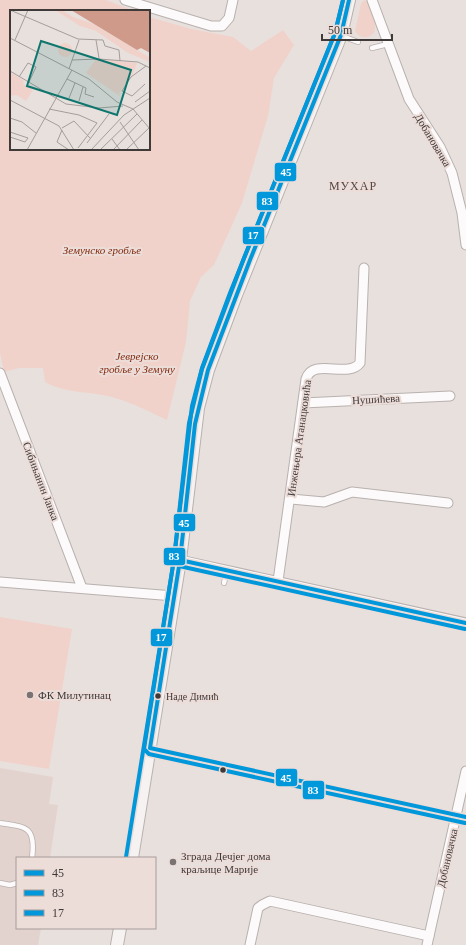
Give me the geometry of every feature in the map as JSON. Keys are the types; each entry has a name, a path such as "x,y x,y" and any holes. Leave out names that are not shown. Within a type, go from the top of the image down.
{"main road":[{"path":"132,857 180,560 195,424 208,370 250,260 341,35 349,0"},
{"path":"117,945 120,929"}],"street":[{"path":"125,0 211,26 222,26 229,18 233,0"},
{"name":"Добановачка","path":"372,0 409,99 440,147 452,173 462,213 466,245"},
{"name":"Инжењера Атанацковића","path":"278,581 291,499 306,379 310,371 318,369 354,368 360,363 364,268"},
{"name":"Сибињанин Јанка","path":"0,373 82,588"},
{"name":"Нушићева","path":"303,403 450,396"},
{"path":"291,499 324,502 352,492 448,504"},
{"path":"180,560 466,623"},
{"path":"0,582 174,596"},
{"name":"Добановачка","path":"428,940 466,771"},
{"path":"250,945 258,908 270,901 428,940"}],"lane":[{"path":"341,35 358,42"},
{"path":"372,48 387,41"},
{"path":"224,583 227,570"},
{"path":"0,823 23,826 27,829 34,844 32,857"},
{"path":"0,883 16,883"}],"shaded area":[{"path":"0,768 53,777 49,804 58,805 50,857 16,857 16,929 41,929 38,945 0,945"}],"green space":[{"name":"Земунско гробље","path":"0,0 106,0 131,10 10,10 10,150 150,150 150,17 191,29 233,37 251,51 283,30 294,45 274,78 268,116 242,203 214,265 201,277 190,301 186,342 167,420 122,400 98,394 61,389 53,386 45,382 43,368 19,368 4,372 0,353"},
{"path":"365,0 372,11 375,29 372,35 362,37 355,31 361,3"},
{"name":"ФК Милутинац","path":"0,617 72,629 49,769 0,761"}],"transit line":[{"name":"83","path":"343,0 335,33 244,258 202,369 189,423 174,559 144,749 149,754 465,823"},
{"name":"17","path":"126,857 174,559 192,406 202,368 230,293 335,33 343,0"},
{"name":"45","path":"349,0 341,35 250,260 208,370 195,424 180,560 150,748 466,817"},
{"name":"45","path":"180,560 466,623"},
{"name":"83","path":"179,566 465,629"}],"place":[{"name":"ФК Милутинац","path":"30,695"},
{"name":"Наде Димић","path":"158,696"},
{"name":"Зграда Дечјег дома краљице Марије","path":"173,862"}],"district":[{"name":"МУХАР","path":"353,186"}],"park label":[{"name":"Јеврејско гробље у Земуну","path":"137,362"}]}
